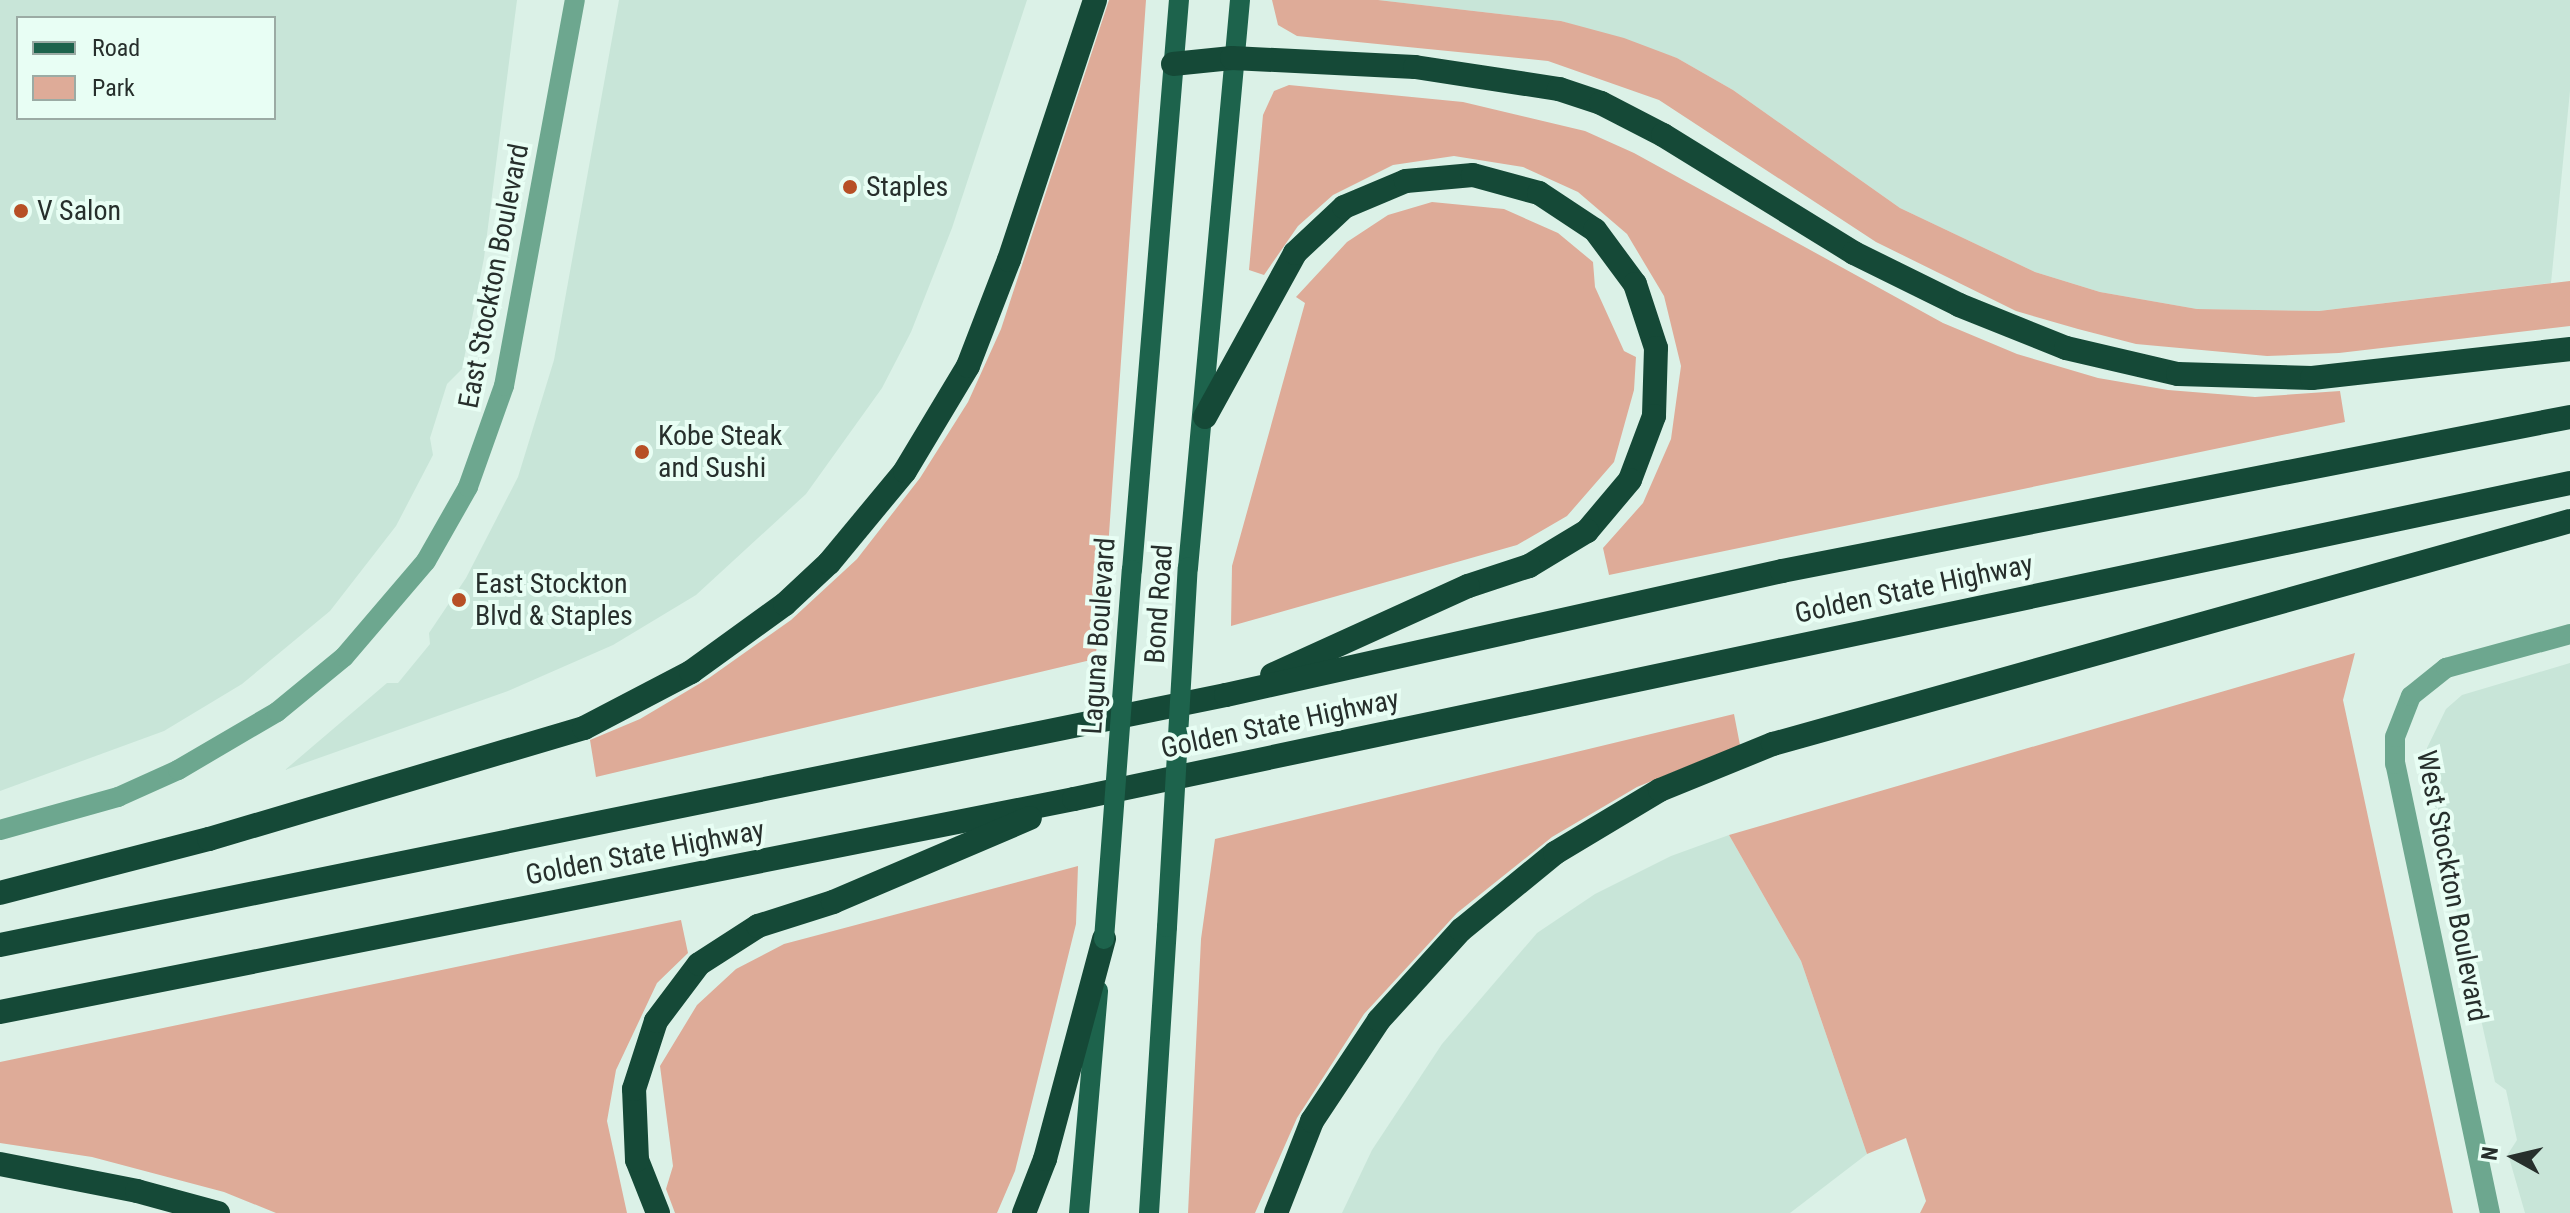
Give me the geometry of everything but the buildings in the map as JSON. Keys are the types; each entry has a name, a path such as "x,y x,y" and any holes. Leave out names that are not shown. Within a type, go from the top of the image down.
{"highway":[{"path":"0,893 209,839 584,728 691,672 785,604 829,563 905,471 968,366 1009,260 1095,0"},
{"path":"1173,64 1232,58 1415,67 1523,80 1601,103 1918,285 2066,348 2178,374 2312,378 2570,349"},
{"path":"1205,417 1295,253 1344,207 1406,181 1473,175 1539,193 1584,223 1635,284 1656,348 1654,416 1630,480 1587,531 1529,566 1468,586 1226,695"},
{"name":"Golden State Highway","path":"0,945 1226,695 1782,571 2570,417"},
{"name":"Golden State Highway","path":"0,1012 1074,799 2570,483"},
{"path":"1276,1213 1312,1121 1379,1020 1461,930 1555,853 1660,790 1773,744 2570,521"},
{"path":"658,1213 637,1160 634,1089 656,1021 699,964 758,926 833,902 1074,799"},
{"path":"1024,1213 1045,1159 1104,939"},
{"path":"0,1164 218,1213"}],"main road":[{"path":"1173,64 1179,0"},
{"name":"Bond Road","path":"1149,1213 1188,568 1205,417 1232,58 1240,0"},
{"name":"Laguna Boulevard","path":"1079,1213 1104,939 1173,64"}],"street":[{"name":"East Stockton Boulevard","path":"0,830 118,797 178,770 277,712 344,657 426,561 468,487 504,386 575,0"},
{"name":"West Stockton Boulevard","path":"2490,1213 2395,764 2395,737 2411,696 2446,668 2570,634"}],"shaded area":[{"path":"0,0 517,0 484,258 462,369 447,384 430,438 433,455 396,526 330,611 242,684 164,731 0,791"},
{"path":"619,0 1027,0 952,228 911,332 882,388 806,494 696,595 613,645 508,691 285,770 387,683 398,683 430,644 429,633 466,578 518,477 554,360"},
{"path":"1378,0 2570,0 2570,91 2551,283 2319,311 2197,309 2100,292 2035,272 1900,208 1733,90 1677,58 1561,21"},
{"path":"2570,663 2570,1213 2525,1213 2508,1154 2517,1140 2506,1090 2495,1082 2426,774 2427,748 2446,709 2462,695"},
{"path":"1729,835 1801,961 1867,1154 1790,1213 1342,1213 1372,1150 1442,1044 1537,933 1595,894 1671,856"}],"green space":[{"path":"1109,0 1146,0 1105,592 1095,659 596,777 590,740 640,719 709,678 791,620 857,559 920,478 968,402 1001,329"},
{"path":"1272,0 1378,0 1561,21 1624,38 1677,58 1733,90 1900,208 2035,272 2100,292 2197,309 2319,311 2570,281 2570,326 2339,353 2267,356 2136,344 2016,311 1876,242 1659,100 1548,61 1297,36 1278,25"},
{"path":"1289,85 1463,102 1585,131 1634,153 1943,323 2017,354 2098,378 2168,390 2255,397 2340,391 2345,422 1609,575 1603,548 1643,503 1671,439 1681,366 1664,296 1627,234 1578,192 1523,167 1454,156 1393,165 1333,195 1298,226 1264,275 1249,270 1263,115 1274,91"},
{"path":"1432,202 1504,209 1558,233 1593,262 1595,287 1624,351 1636,357 1634,390 1614,462 1567,516 1517,545 1231,626 1232,566 1305,303 1296,297 1347,242 1388,215"},
{"path":"2355,653 2343,700 2453,1213 1920,1213 1926,1201 1906,1138 1867,1154 1801,961 1729,835"},
{"path":"1734,714 1740,745 1637,787 1552,837 1457,913 1364,1014 1297,1118 1255,1213 1188,1213 1201,939 1215,839"},
{"path":"1078,866 1076,924 1015,1171 997,1213 675,1213 666,1189 673,1166 660,1066 697,1005 736,969 784,944"},
{"path":"681,920 688,953 657,983 616,1070 607,1121 627,1213 276,1213 224,1192 92,1157 0,1143 0,1062"}],"place":[{"name":"Staples","path":"850,187"},
{"name":"V Salon","path":"21,211"},
{"name":"Kobe Steak and Sushi","path":"642,452"},
{"name":"East Stockton Blvd & Staples","path":"459,600"}]}
